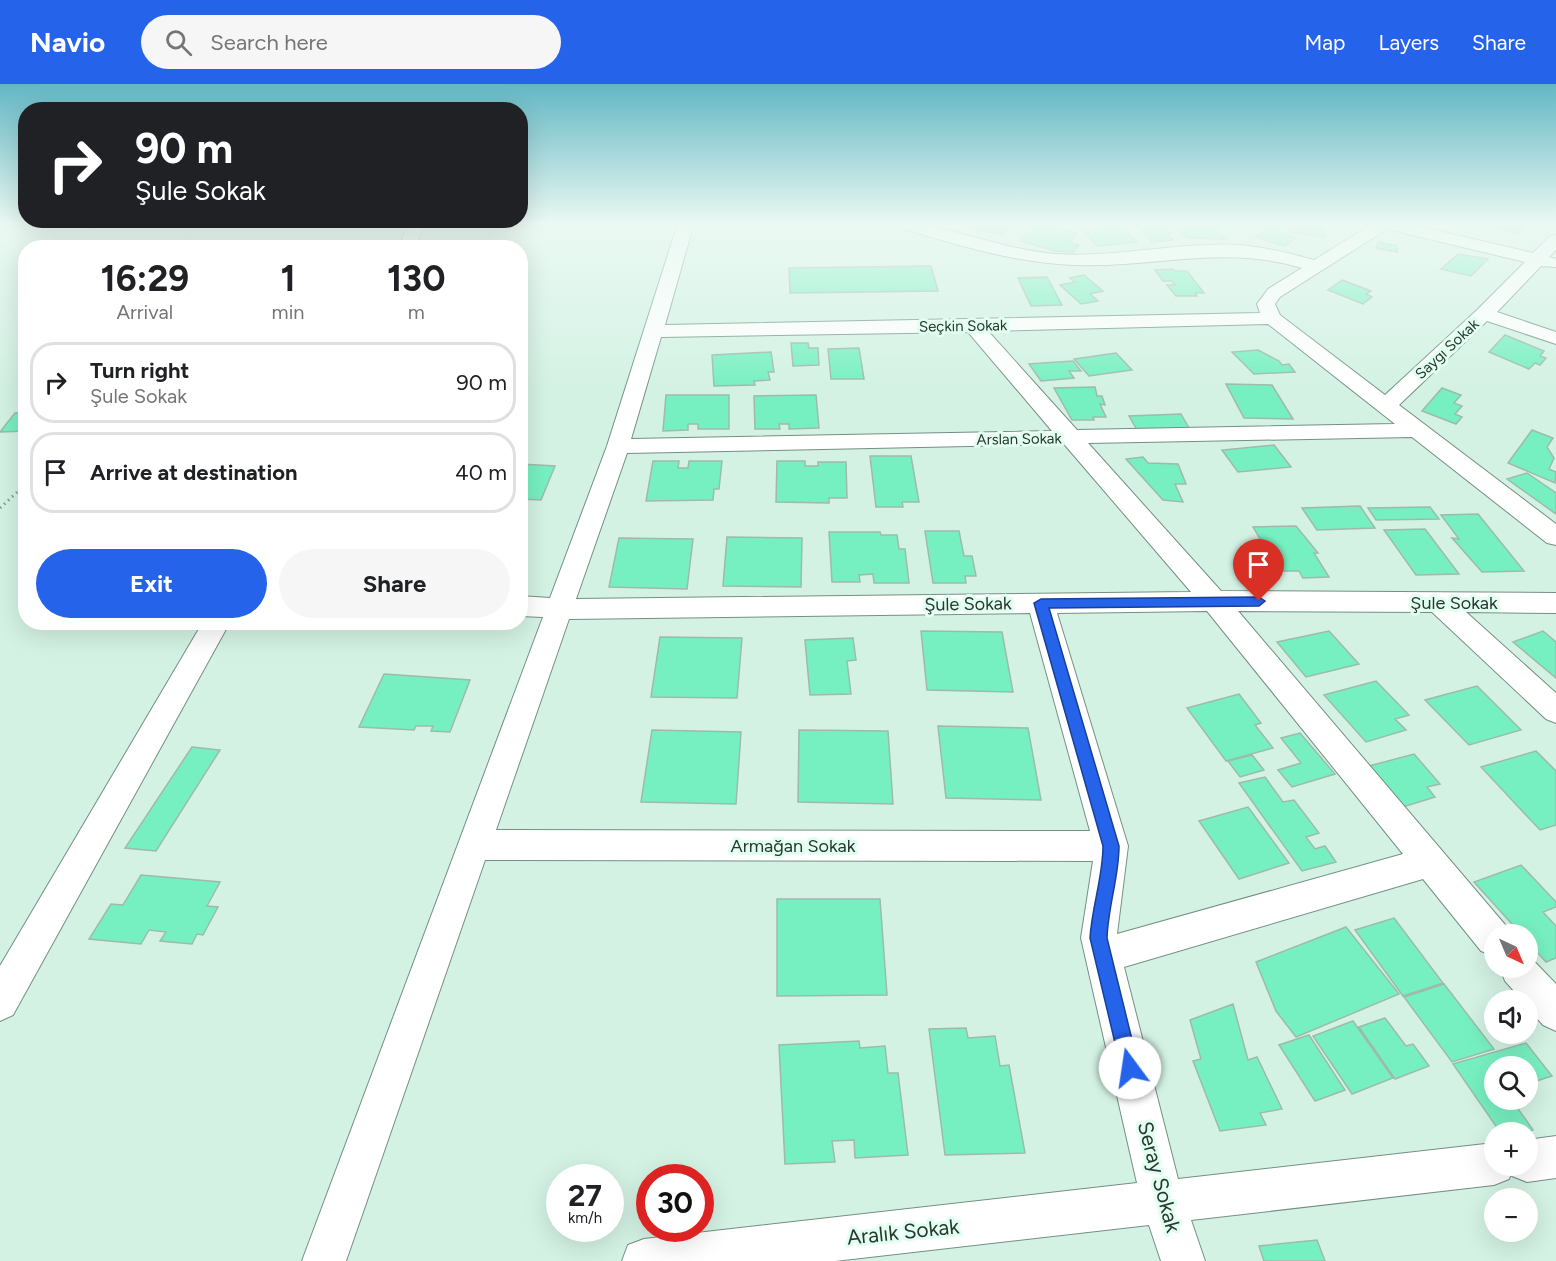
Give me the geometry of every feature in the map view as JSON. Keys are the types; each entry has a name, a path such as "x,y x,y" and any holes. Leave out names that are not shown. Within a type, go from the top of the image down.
{"street":[{"path":"324,1261 618,446 670,278"},
{"path":"1297,278 1274,293 1269,299 1267,310 1272,318 1556,537"},
{"name":"Saygı Sokak","path":"1387,405 1484,314 1527,278"},
{"path":"1484,314 1556,338"},
{"name":"Seçkin Sokak","path":"654,331 1272,318"},
{"path":"973,326 1214,601 1484,927"},
{"name":"Arslan Sokak","path":"618,446 1419,430"},
{"name":"Şule Sokak","path":"528,607 560,609 1214,601 1556,603"},
{"name":"Seray Sokak","path":"1041,603 1111,846 1111,861 1100,918 1099,938 1102,956 1163,1202 1183,1261"},
{"path":"1439,603 1556,711"},
{"path":"0,1002 212,630"},
{"name":"Armağan Sokak","path":"474,845 1111,846"},
{"path":"1102,956 1429,862"},
{"path":"1527,978 1556,1012"},
{"path":"1538,1159 1556,1157"},
{"name":"Aralık Sokak","path":"644,1261 1484,1165"}],"path":[{"path":"0,508 18,491"}],"building":[{"path":"789,278 934,278 938,291 790,293"},
{"path":"1018,278 1047,278 1062,305 1031,306"},
{"path":"1070,278 1087,278 1103,291 1090,294 1098,301 1081,304 1060,285 1075,282"},
{"path":"1161,278 1192,278 1204,293 1195,293 1197,296 1176,296 1167,285 1175,285 1172,281 1163,281"},
{"path":"1342,280 1371,291 1366,294 1372,297 1363,304 1328,290"},
{"path":"1505,335 1544,351 1540,356 1546,358 1540,365 1535,363 1529,369 1489,352"},
{"path":"791,343 808,343 809,348 818,348 819,365 793,366"},
{"path":"859,348 864,379 831,379 828,349"},
{"path":"1258,350 1279,361 1282,365 1289,364 1295,372 1254,374 1232,352"},
{"path":"771,352 774,372 768,372 770,380 754,381 755,385 714,386 712,355"},
{"path":"1116,353 1132,370 1089,376 1074,359"},
{"path":"1073,361 1081,371 1069,371 1074,378 1041,381 1029,364"},
{"path":"1226,384 1272,385 1293,419 1244,418"},
{"path":"1095,387 1097,396 1102,396 1105,405 1100,404 1106,417 1093,417 1094,420 1072,420 1054,388"},
{"path":"1442,388 1461,395 1454,403 1462,406 1455,414 1462,417 1456,424 1422,411"},
{"path":"666,395 729,395 729,429 698,429 698,424 688,424 688,430 663,431"},
{"path":"816,395 819,428 789,429 789,424 779,424 780,429 755,429 754,396"},
{"path":"15,413 18,413 18,431 0,432"},
{"path":"1181,414 1189,428 1137,430 1129,416"},
{"path":"1532,430 1553,438 1547,447 1554,458 1549,469 1556,472 1555,483 1508,463"},
{"path":"1274,445 1291,467 1238,472 1222,450"},
{"path":"870,456 911,456 919,502 902,502 903,507 876,507"},
{"path":"1143,457 1148,463 1178,464 1186,484 1175,484 1183,502 1163,500 1126,459"},
{"path":"653,461 679,461 678,468 688,468 689,461 722,461 719,489 714,489 713,500 646,501"},
{"path":"777,461 805,461 805,466 818,466 818,462 846,462 847,498 829,498 829,503 776,502"},
{"path":"528,464 555,466 541,500 528,499"},
{"path":"1527,473 1556,493 1556,514 1507,479"},
{"path":"1360,506 1375,528 1317,530 1302,508"},
{"path":"1430,507 1439,519 1376,520 1368,508"},
{"path":"1478,514 1524,571 1482,572 1452,538 1459,539 1441,515"},
{"path":"1296,526 1318,553 1314,553 1329,577 1303,578 1299,571 1279,571 1253,527"},
{"path":"1425,529 1459,574 1416,575 1384,530"},
{"path":"925,531 959,531 964,556 972,556 976,576 965,576 966,583 933,583"},
{"path":"829,532 880,532 881,535 897,535 899,549 905,549 909,583 874,583 873,574 859,575 860,582 832,582"},
{"path":"727,537 802,538 801,587 723,586"},
{"path":"619,538 693,539 687,589 609,587"},
{"path":"921,631 1002,632 1013,692 927,690"},
{"path":"1329,631 1359,664 1306,677 1277,642"},
{"path":"1543,631 1556,642 1556,678 1513,642"},
{"path":"660,637 742,638 737,698 651,697"},
{"path":"853,638 856,660 847,661 851,694 810,695 805,640"},
{"path":"384,674 470,680 450,732 431,731 433,726 416,726 414,730 359,727"},
{"path":"1376,681 1409,715 1395,719 1406,730 1366,742 1324,695"},
{"path":"1477,686 1521,730 1469,745 1425,700"},
{"path":"1239,694 1261,723 1255,725 1273,748 1226,761 1187,708"},
{"path":"938,726 1028,728 1041,800 946,798"},
{"path":"652,730 741,732 736,804 641,802"},
{"path":"799,730 888,731 893,804 798,802"},
{"path":"1300,733 1335,774 1292,787 1278,770 1301,763 1281,738"},
{"path":"192,747 220,750 156,851 125,848"},
{"path":"1536,751 1556,771 1556,825 1540,830 1481,767"},
{"path":"1414,754 1440,784 1427,787 1435,797 1403,807 1369,766"},
{"path":"1252,755 1264,770 1240,777 1228,761"},
{"path":"1265,777 1283,802 1294,800 1319,833 1306,837 1315,849 1325,846 1336,862 1302,871 1239,783"},
{"path":"1248,807 1289,863 1239,879 1199,821"},
{"path":"1521,865 1556,902 1556,907 1543,912 1556,926 1556,958 1546,962 1538,953 1538,924 1512,924 1474,882"},
{"path":"141,875 220,882 207,906 218,907 203,935 197,934 192,944 160,941 166,932 149,930 141,944 89,939 111,904 123,905"},
{"path":"777,899 880,899 887,995 777,996"},
{"path":"1394,918 1443,983 1403,996 1355,930"},
{"path":"1346,927 1399,994 1296,1037 1276,1011 1256,962"},
{"path":"1444,984 1484,1036 1484,1044 1490,1044 1494,1049 1452,1062 1404,997"},
{"path":"1233,1004 1248,1060 1257,1057 1282,1109 1260,1113 1266,1125 1220,1131 1193,1061 1201,1059 1190,1020"},
{"path":"1385,1018 1406,1046 1413,1044 1429,1066 1395,1079 1359,1027"},
{"path":"1353,1021 1393,1078 1352,1094 1313,1036"},
{"path":"966,1028 968,1038 995,1036 1000,1066 1009,1065 1025,1153 945,1155 929,1029"},
{"path":"1309,1035 1345,1090 1315,1101 1279,1045"},
{"path":"859,1041 860,1048 885,1046 888,1073 898,1073 908,1155 855,1158 854,1140 832,1141 835,1162 785,1164 779,1045"},
{"path":"1523,1044 1527,1044 1536,1056 1484,1056 1484,1109 1453,1064"},
{"path":"1538,1058 1552,1076 1538,1080"},
{"path":"1485,1110 1519,1110 1527,1122 1493,1122"},
{"path":"1317,1240 1325,1261 1264,1261 1259,1246"}],"route":[{"path":"1130,1068 1099,938 1100,918 1111,861 1111,846 1041,603 1259,601"}]}
